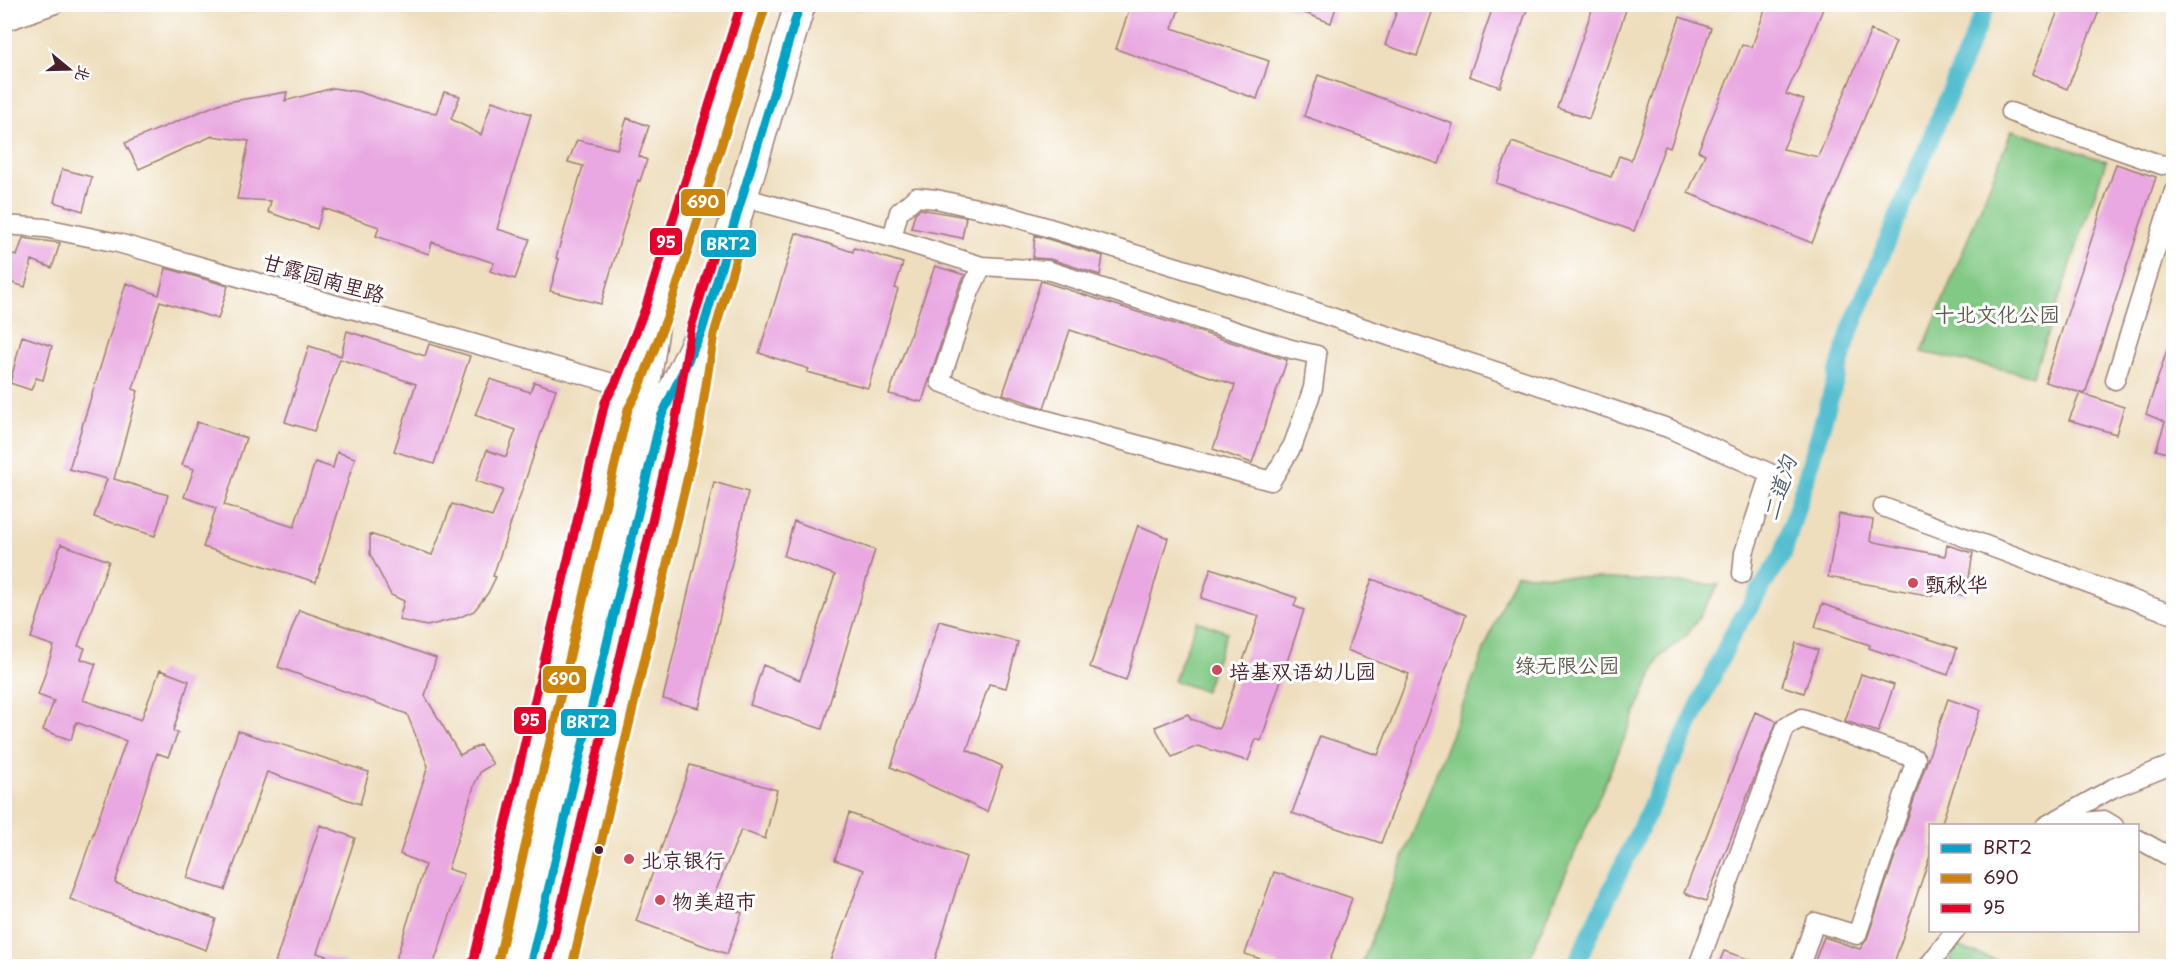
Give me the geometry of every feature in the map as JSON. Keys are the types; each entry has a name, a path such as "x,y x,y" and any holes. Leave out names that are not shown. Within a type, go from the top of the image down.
{"highway":[{"path":"530,966 595,654 641,410 656,313 754,4"},
{"path":"508,966 661,417 702,331 800,4"}],"street":[{"path":"4,22 55,4"},
{"path":"2010,112 2162,165 2174,163"},
{"path":"2115,380 2174,191"},
{"path":"742,197 892,238 982,266 1047,270 1317,355 1313,388 1293,445 1271,482 1021,413 940,382 970,291 982,266"},
{"path":"892,238 899,212 916,197 936,199 1007,215 1249,289 1668,428 1770,473 1744,553 1742,574"},
{"name":"甘露园南里路","path":"4,225 45,228 118,243 627,387"},
{"path":"560,966 595,654 617,405 627,387 656,313"},
{"path":"1883,507 2174,615"},
{"path":"485,966 526,800 595,654"},
{"path":"1698,966 1786,726 1802,718 1916,759 1857,935 1815,922 1800,966"},
{"path":"2049,824 2113,788 2174,764"},
{"path":"2058,824 2104,820 2112,824"},
{"path":"2139,840 2174,859"},
{"path":"1928,966 1954,932"}],"green space":[{"name":"十北文化公园","path":"2012,130 2106,161 2033,376 1922,352"},
{"name":"绿无限公园","path":"1516,574 1719,585 1688,634 1659,658 1526,966 1361,966 1503,602"},
{"path":"1197,621 1227,632 1205,691 1174,681"},
{"path":"1955,946 1999,961 1997,966 1948,966"}],"building":[{"path":"1131,4 1181,4 1172,28 1269,61 1257,99 1116,49"},
{"path":"1286,4 1337,4 1331,23 1286,6"},
{"path":"1399,4 1435,4 1417,56 1385,45"},
{"path":"1494,4 1529,4 1500,87 1469,76"},
{"path":"1594,4 1628,4 1589,119 1558,108"},
{"path":"1767,4 1825,4 1786,94 1804,100 1783,149 1818,157 1871,30 1896,42 1812,243 1688,193 1705,154 1698,151 1742,45 1752,47"},
{"path":"2061,4 2102,4 2067,89 2032,74"},
{"path":"1680,17 1711,28 1670,148 1665,146 1634,231 1496,183 1512,142 1611,177 1619,156 1631,160"},
{"path":"1318,75 1453,124 1439,164 1304,116"},
{"path":"333,88 359,92 407,108 436,113 444,92 460,96 451,119 481,135 492,101 531,114 497,229 530,239 515,279 490,271 494,263 432,242 429,254 376,236 379,227 323,208 317,229 268,212 271,201 237,199 249,141 212,136 139,169 125,143 221,103 287,92 285,101"},
{"path":"627,118 649,126 639,156 647,160 640,181 638,180 601,304 550,291 559,259 556,258 583,166 568,162 577,140 617,149"},
{"path":"2116,164 2156,177 2085,394 2045,382"},
{"path":"62,169 92,177 83,211 54,202"},
{"path":"920,209 966,217 962,238 911,228 915,213"},
{"path":"796,233 853,252 854,248 903,263 895,288 898,289 868,388 807,372 809,369 759,353"},
{"path":"1035,235 1103,256 1100,275 1050,259 1033,258"},
{"path":"23,238 60,243 52,268 32,260 25,287 4,280 4,251 17,256"},
{"path":"935,266 965,275 959,287 922,402 889,394"},
{"path":"166,268 228,286 218,319 160,301 133,389 138,391 114,479 168,495 155,536 94,517 107,479 69,469 126,283 159,295"},
{"path":"1041,281 1287,360 1252,463 1213,449 1235,385 1070,330 1044,408 1003,394"},
{"path":"347,331 425,356 429,344 470,356 434,464 394,451 416,384 340,359 314,431 285,422 309,346 341,356"},
{"path":"22,336 52,346 43,380 36,378 31,390 10,383"},
{"path":"2171,338 2174,338 2174,455 2156,450 2165,422 2146,414"},
{"path":"490,379 530,392 534,382 556,389 493,576 496,577 488,593 474,611 458,618 427,626 399,620 404,601 391,595 370,554 370,534 432,555 452,504 492,517 503,490 476,481 487,450 506,457 516,430 475,415"},
{"path":"2080,393 2124,407 2116,434 2069,420"},
{"path":"197,422 246,438 224,505 294,527 315,462 333,468 337,452 355,458 316,582 203,547 216,508 184,497 194,469 182,465"},
{"path":"714,482 748,492 699,708 663,699"},
{"path":"1839,514 1873,520 1870,541 1945,556 1947,545 1973,553 1966,596 1933,590 1932,596 1828,577"},
{"path":"794,521 875,550 822,729 750,705 763,665 800,680 835,575 784,556"},
{"path":"1138,525 1168,538 1126,680 1090,667"},
{"path":"61,544 109,561 78,646 85,648 81,659 96,664 83,700 141,720 160,670 189,681 173,731 178,733 168,757 157,753 115,883 216,919 206,950 70,899 126,741 76,722 71,740 43,730 54,701 38,695 54,646 31,638"},
{"path":"1211,568 1297,598 1294,606 1304,610 1261,741 1256,739 1248,761 1198,746 1172,757 1155,727 1188,714 1191,719 1219,729 1259,616 1201,598"},
{"path":"1372,579 1466,615 1381,843 1292,813 1320,736 1378,755 1409,674 1347,650"},
{"path":"1822,604 1957,648 1948,675 1815,627"},
{"path":"299,610 436,658 425,696 460,755 480,745 493,764 481,771 475,783 448,869 464,874 433,966 394,966 425,865 400,854 428,766 407,714 278,667"},
{"path":"939,621 1018,642 1006,688 989,684 967,750 1002,766 987,812 891,767"},
{"path":"1796,643 1818,650 1804,693 1782,686"},
{"path":"1861,674 1894,685 1878,732 1845,721"},
{"path":"1948,699 1980,710 1941,824 1929,824 1929,859 1893,966 1813,966 1824,937 1860,949 1867,939"},
{"path":"1755,712 1777,721 1706,901 1684,893"},
{"path":"238,731 369,772 360,804 267,772 225,890 187,878"},
{"path":"690,765 777,790 765,839 741,830 712,900 742,913 727,954 636,921"},
{"path":"849,813 966,857 933,966 828,966 864,870 835,860"},
{"path":"320,825 355,838 317,953 349,964 348,966 274,966"},
{"path":"1274,872 1352,898 1328,966 1282,966 1245,954"},
{"path":"1724,951 1763,964 1763,966 1718,966"}],"waterway":[{"name":"二道沟","path":"1575,966 1734,631 1783,554 1851,328 1987,4"}],"transit line":[{"name":"95","path":"473,963 605,402 616,382 645,309 741,4"},
{"name":"BRT2","path":"530,966 661,417 702,331 800,4"},
{"name":"690","path":"497,966 628,409 638,391 667,317 765,8"},
{"name":"95","path":"548,963 675,424 691,328 716,245"},
{"name":"690","path":"572,966 699,429 714,334 738,251"}],"place":[{"name":"甄秋华","path":"1913,583"},
{"name":"培基双语幼儿园","path":"1217,670"},
{"name":"北京银行","path":"629,859"},
{"name":"物美超市","path":"660,900"}]}
